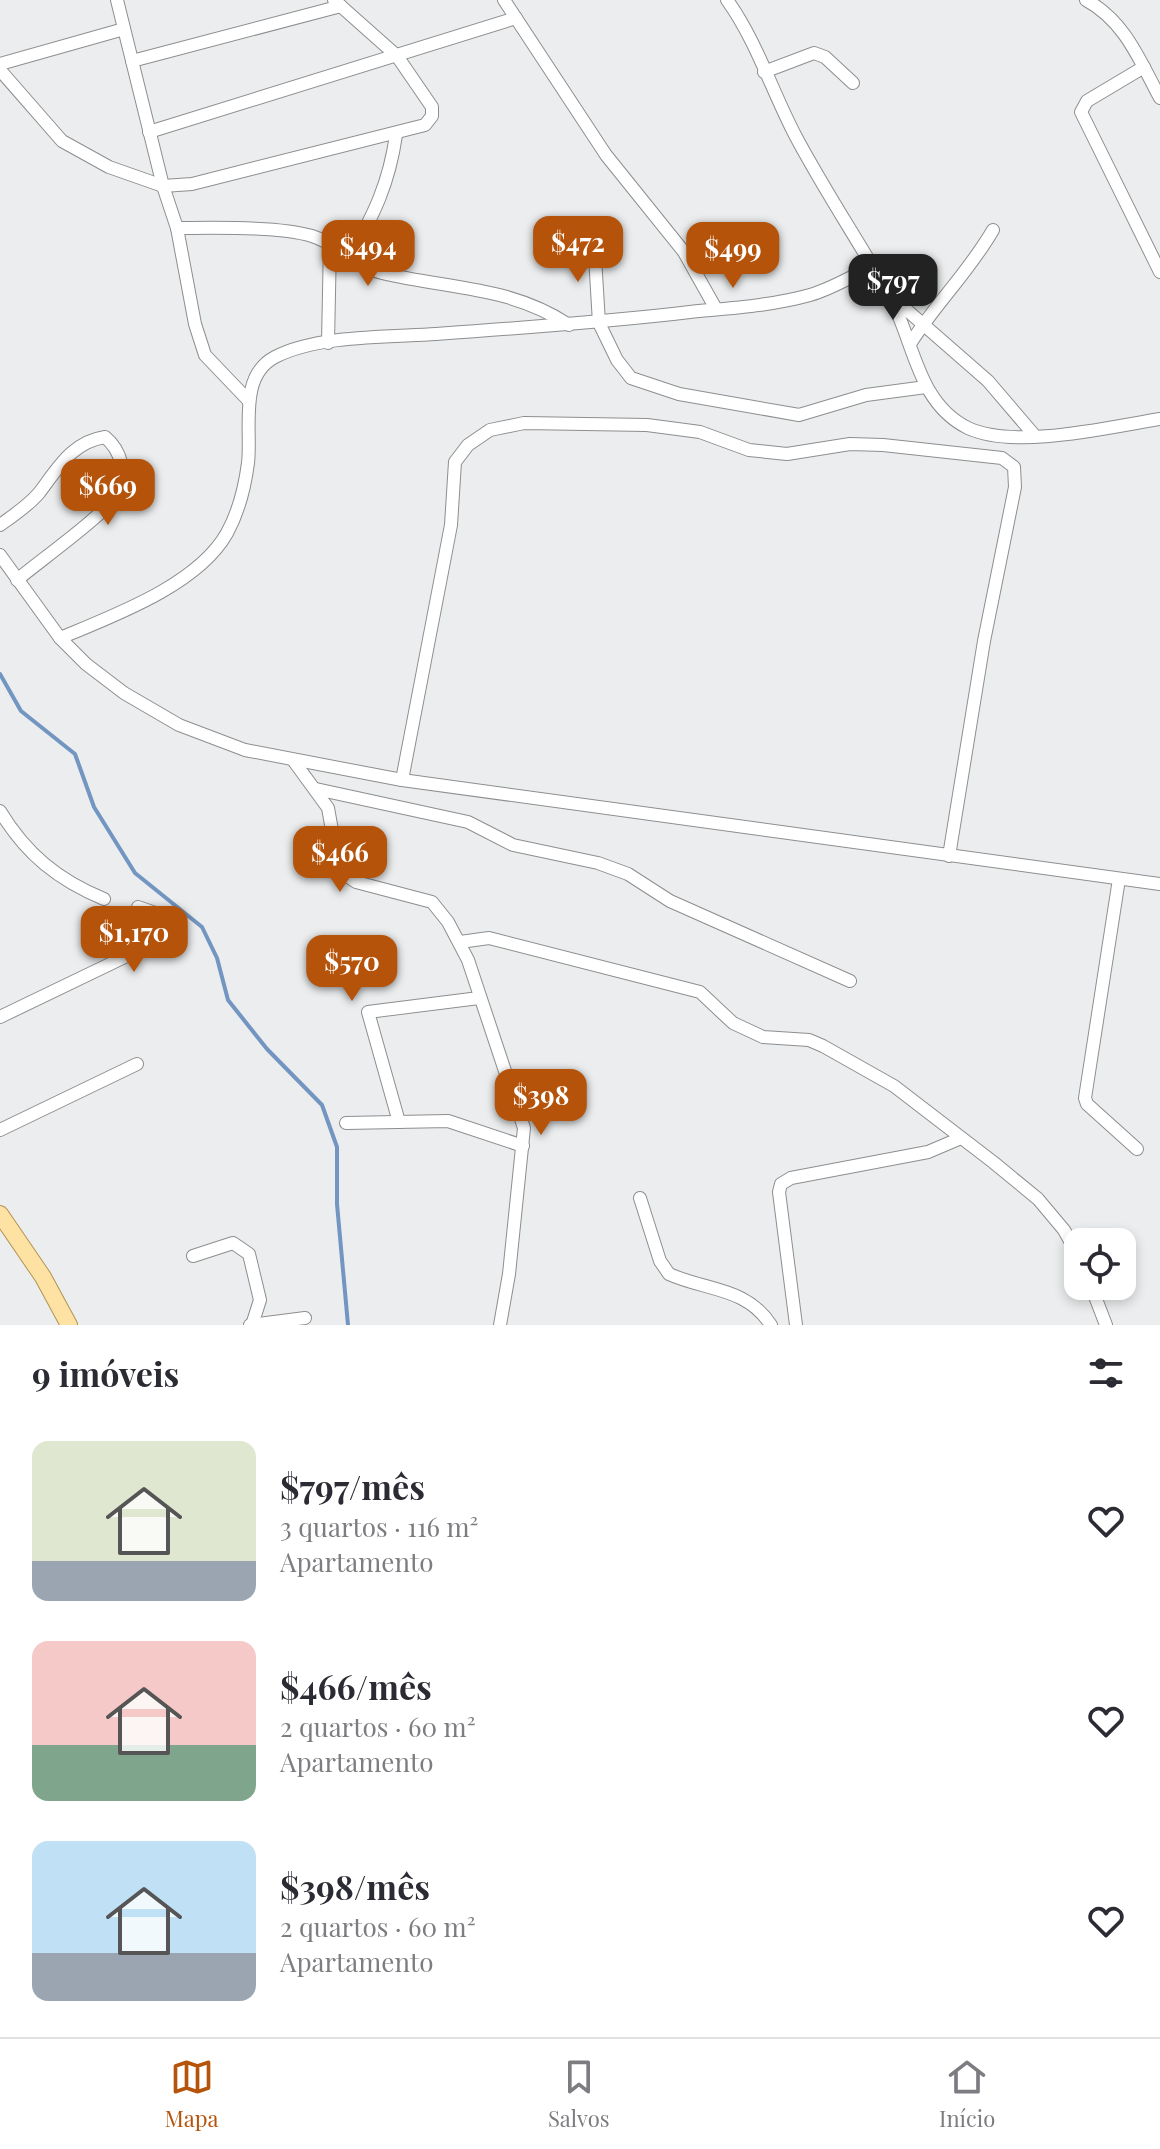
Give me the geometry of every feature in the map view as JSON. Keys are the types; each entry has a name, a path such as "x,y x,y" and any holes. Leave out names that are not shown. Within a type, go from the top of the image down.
{"main road":[{"path":"0,1214 43,1277 69,1325"}],"street":[{"path":"117,0 163,186 177,228 195,324 205,355 249,401"},
{"path":"504,0 606,155 684,252 705,283 716,309"},
{"path":"727,0 796,136 888,293 926,387 937,404 970,429 1035,436 1088,432 1160,419"},
{"path":"1086,0 1106,12 1124,32 1160,98"},
{"path":"124,29 0,67 62,141 109,167 163,186 192,184 396,135 425,125 432,116 432,107 397,56 337,3 132,61"},
{"path":"149,132 516,18"},
{"path":"764,72 814,53 825,57 853,83"},
{"path":"1144,67 1087,101 1081,112 1160,272"},
{"path":"350,257 379,206 391,167 396,135"},
{"path":"177,228 308,235 330,243 370,270 528,302 569,325"},
{"path":"910,344 942,296 967,273 993,230"},
{"path":"580,235 595,257 599,323 617,360 631,378 679,394 799,415 866,395 926,387"},
{"path":"328,343 330,243"},
{"path":"60,638 115,616 170,586 206,559 227,534 238,507 248,464 249,401 257,374 273,358 328,343 599,323 768,305 813,294 871,267"},
{"path":"888,293 988,381 1035,436"},
{"path":"402,780 451,525 455,462 468,445 490,430 524,423 647,425 700,432 749,450 787,454 850,444 946,450 1002,458 1014,467 1015,487 984,641 949,856"},
{"path":"0,525 27,506 56,468 88,440 105,437 114,444 123,469 116,497 17,580"},
{"path":"0,555 60,638 86,664 124,693 179,725 245,750 402,780 1160,884"},
{"path":"293,760 328,808 333,859 341,872 356,882 432,902 460,942 519,1111 523,1146 500,1325"},
{"path":"316,789 468,822 513,845 598,863 628,874 670,901 850,981"},
{"path":"0,811 31,853 51,871 69,884 104,899"},
{"path":"1119,879 1085,1098 1087,1104 1137,1149"},
{"path":"0,1017 166,937 171,930 167,917 138,907"},
{"path":"460,942 489,938 700,992 733,1023 763,1037 809,1040 894,1086 1038,1199 1064,1230"},
{"path":"399,1122 368,1012 479,998"},
{"path":"0,1130 137,1064"},
{"path":"346,1123 448,1121 523,1146"},
{"path":"796,1325 779,1192 781,1184 853,1165 928,1152 961,1138"},
{"path":"640,1198 660,1261 669,1274 741,1295 761,1310 771,1325"},
{"path":"193,1256 233,1243 249,1254 260,1300 251,1325 305,1318"},
{"path":"1096,1300 1106,1325"}],"waterway":[{"path":"0,674 21,711 75,754 94,807 135,873 202,927 217,958 228,1000 267,1049 322,1105 337,1147 337,1204 348,1325"}]}
